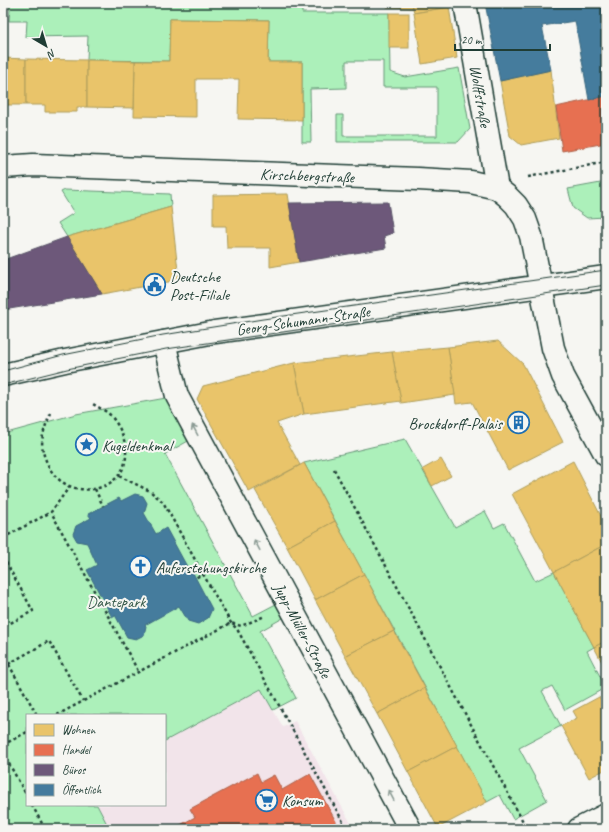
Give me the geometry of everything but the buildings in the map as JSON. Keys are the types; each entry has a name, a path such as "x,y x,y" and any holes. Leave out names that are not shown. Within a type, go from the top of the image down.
{"street":[{"name":"Wolffstraße","path":"465,3 497,188"},
{"name":"Kirschbergstraße","path":"3,167 33,165 418,179 471,182 497,188 516,205 525,219 531,236 553,348 558,363 563,376 606,455"},
{"name":"Georg-Schumann-Straße","path":"3,375 65,361 265,324 606,277"},
{"name":"Jupp-Müller-Straße","path":"164,342 177,396 410,829"},
{"path":"579,829 606,814"}],"path":[{"path":"531,176 606,162"},
{"path":"52,413 45,427 42,440 43,455 50,469 62,483 78,489 95,489 108,485 119,476 124,465 127,450 122,432 111,416 93,404"},
{"path":"334,469 527,829"},
{"path":"119,476 150,491 162,502 231,623 241,636 347,829"},
{"path":"3,538 51,512 70,486"},
{"path":"95,489 103,506"},
{"path":"51,512 138,671"},
{"path":"3,557 33,611 3,626"},
{"path":"196,578 204,574"},
{"path":"60,714 138,671 231,623 241,626 254,622 268,615"},
{"path":"3,667 49,641 83,701"},
{"path":"3,654 36,714"},
{"path":"3,745 26,733"},
{"path":"3,753 26,794"},
{"path":"33,806 45,829"}],"shaded area":[{"path":"261,689 283,727 295,721 354,829 102,829 108,826 98,806 166,806 166,740"}],"green space":[{"path":"3,3 302,3 302,13 389,13 390,72 405,77 459,68 470,129 458,142 337,142 337,115 343,115 343,136 437,136 437,87 383,87 383,61 346,61 346,88 310,89 311,142 302,142 302,62 268,62 269,20 170,19 169,61 87,60 88,36 26,37 27,21 9,21 10,9 3,9"},
{"path":"606,182 606,217 587,218 573,208 568,189"},
{"path":"65,190 170,194 171,207 67,237 58,223 74,213 61,192"},
{"name":"Dantepark","path":"166,398 190,440 165,454 253,616 276,604 283,618 260,631 296,698 273,710 261,689 166,740 166,714 26,714 26,806 98,806 108,826 102,829 3,829 3,434 76,414"},
{"path":"405,439 455,527 485,511 494,528 504,523 535,581 554,572 594,647 587,651 604,684 603,689 565,710 552,686 542,691 561,726 519,748 547,800 513,819 500,795 487,802 304,463"}],"tram line":[{"path":"3,371 63,355 163,335 263,319 606,270"},
{"path":"3,385 67,369 166,349 606,285"}],"place":[{"name":"Deutsche Post-Filiale","path":"154,285"},
{"name":"Brockdorff-Palais","path":"518,423"},
{"name":"Kugeldenkmal","path":"87,445"},
{"name":"Auferstehungskirche","path":"140,567"},
{"name":"Konsum","path":"266,800"}]}
